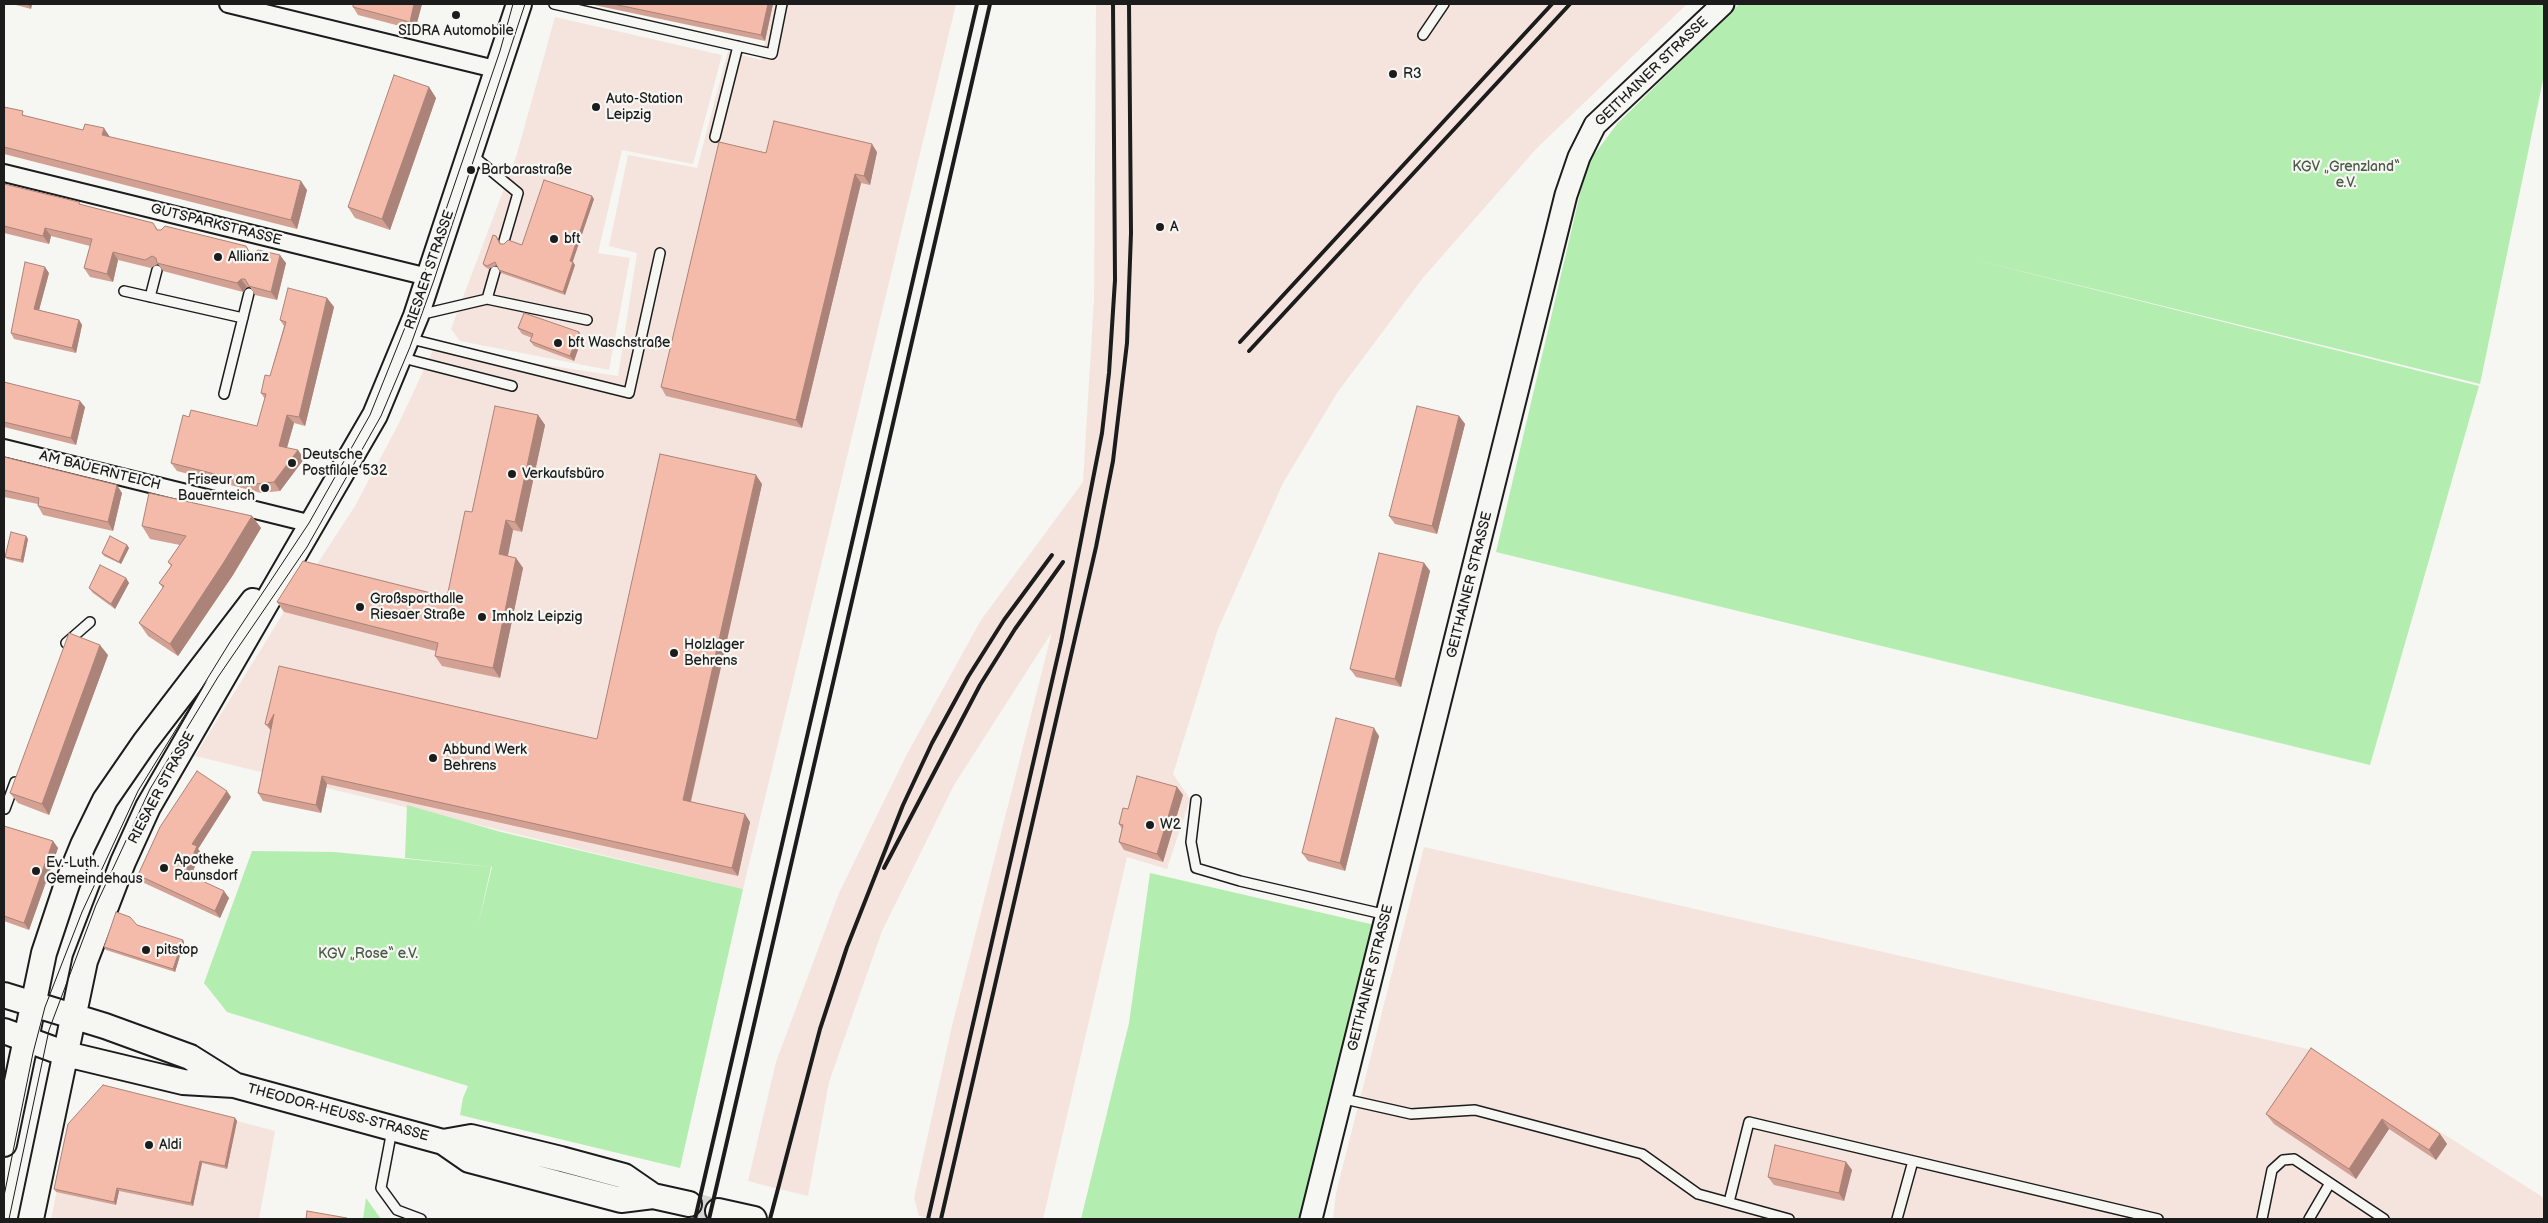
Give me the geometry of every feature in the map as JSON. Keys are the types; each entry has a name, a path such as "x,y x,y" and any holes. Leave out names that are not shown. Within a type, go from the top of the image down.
{"main road":[{"name":"RIESAER STRASSE","path":"31,1219 85,961 123,862 148,807 375,415 416,316 499,70 519,4"},
{"name":"RIESAER STRASSE","path":"4,1144 14,1036 33,1003 44,953 67,884 105,800 145,742 312,524"},
{"name":"THEODOR-HEUSS-STRASSE","path":"4,995 33,1003 73,1018 105,1026 190,1057 234,1085"},
{"name":"THEODOR-HEUSS-STRASSE","path":"14,1036 66,1054 183,1082 234,1085 443,1142 471,1137 562,1159 624,1176 653,1196 689,1204"},
{"path":"718,1211 754,1219"}],"street":[{"path":"228,4 499,70"},
{"name":"GEITHAINER STRASSE","path":"1311,1219 1566,195 1579,157 1595,125 1723,4"},
{"name":"GUTSPARKSTRASSE","path":"4,173 169,219 428,277"},
{"name":"AM BAUERNTEICH","path":"4,448 312,524"}],"lane":[{"path":"554,4 772,54 782,4"},
{"path":"1423,35 1444,4"},
{"path":"715,136 738,46"},
{"path":"470,154 518,193 504,241"},
{"path":"403,347 629,393 660,253"},
{"path":"150,297 157,270"},
{"path":"487,299 495,271"},
{"path":"124,291 243,318"},
{"path":"224,394 249,293"},
{"path":"416,316 487,299 587,320"},
{"path":"403,347 512,386"},
{"path":"62,652 65,644 90,622"},
{"path":"5,809 17,775"},
{"path":"1196,800 1191,842 1196,868 1240,881 1388,915"},
{"path":"1340,1098 1411,1114 1475,1110 1642,1154 1698,1194 1789,1219"},
{"path":"1728,1202 1749,1122 2158,1219"},
{"path":"392,1129 381,1188 397,1210 421,1219"},
{"path":"2262,1219 2272,1170 2283,1160 2294,1159 2384,1219"},
{"path":"1897,1219 1913,1161"},
{"path":"2309,1219 2330,1183"}],"shaded area":[{"path":"773,4 956,4 743,889 195,756 284,612 424,648 314,569 355,506 398,425 434,348 618,376 637,253 609,246 628,155 697,168 728,51 761,60"},
{"path":"1096,4 1687,4 1536,149 1422,279 1337,393 1283,483 1218,629 1173,774 1190,799 1167,869 1127,857 1043,1219 932,1219 919,1216 914,1198 951,1030 1052,632 954,785 882,931 829,1082 808,1196 748,1181 776,1062 839,893 907,754 981,620 1083,482 1094,299"},
{"path":"555,17 722,55 693,164 622,150 598,253 630,258 609,370 460,341 451,329 516,157"},
{"path":"1424,847 2312,1050 2544,1198 2544,1219 1333,1219 1336,1193"},
{"path":"237,1121 275,1131 259,1219 51,1219 70,1127"}],"green space":[{"name":"KGV „Grenzland“ e.V.","path":"1739,4 2544,4 2544,75 2480,384 1968,258 2479,386 2370,765 1496,552 1587,164 1617,124"},
{"name":"KGV „Rose“ e.V.","path":"407,805 501,832 743,889 680,1168 460,1115 463,1098 468,1086 227,1012 204,983 252,851 334,852 491,867 478,926 492,867 405,858"},
{"path":"1150,873 1379,926 1305,1219 1081,1219 1129,1023"},
{"path":"366,1198 381,1219 363,1219"}],"building":[{"path":"353,4 414,4 410,22 353,7"},
{"path":"613,4 768,4 761,35"},
{"path":"394,75 429,87 382,219 348,207"},
{"path":"4,107 23,111 22,115 83,130 85,124 104,128 102,135 301,181 291,220 4,147"},
{"path":"774,121 872,144 864,176 855,174 796,420 661,387 719,142 766,153"},
{"name":"bft","path":"544,180 592,196 570,261 573,262 563,292 499,270 495,262 487,266 483,264 493,235 496,236 500,244 504,244 508,240 522,245"},
{"path":"4,184 79,202 79,204 153,223 157,230 161,230 165,226 246,246 250,254 258,250 280,255 271,292 249,286 245,279 241,279 237,283 157,263 156,258 152,256 145,260 113,252 107,274 84,268 92,239 45,228 43,236 4,226"},
{"path":"25,262 45,267 34,309 79,320 72,348 11,333"},
{"path":"288,288 327,298 299,417 287,415 279,446 298,450 274,482 255,484 171,463 183,415 189,417 191,410 257,426 266,394 261,393 265,375 270,376 286,322 280,320"},
{"name":"bft Waschstraße","path":"524,313 579,332 570,356 530,341 533,334 518,328"},
{"path":"4,382 80,401 71,438 4,422"},
{"path":"495,406 538,415 515,522 506,520 499,554 516,558 493,668 435,656 438,643 277,602 303,561 447,597 465,511 472,512"},
{"path":"1417,406 1459,416 1432,526 1389,516"},
{"path":"660,454 756,475 683,800 745,814 732,868 322,776 316,805 258,793 274,714 268,725 265,724 279,666 597,739"},
{"path":"4,457 117,485 108,522 38,506 39,498 4,490"},
{"path":"149,493 252,516 170,644 139,623 164,586 159,583 172,565 168,562 186,536 142,526"},
{"path":"11,532 26,536 21,560 5,557"},
{"path":"110,536 127,545 119,562 102,553"},
{"path":"1379,553 1424,563 1395,679 1350,669"},
{"path":"100,565 126,578 111,604 89,588"},
{"path":"69,633 100,645 42,804 10,793"},
{"path":"1336,718 1374,728 1340,863 1302,853"},
{"path":"197,771 227,791 192,844 197,846 185,873 224,891 215,911 138,875 160,827"},
{"name":"W2","path":"1137,776 1177,787 1157,854 1119,842 1123,825 1119,824 1123,808 1128,809"},
{"path":"4,826 53,841 24,923 4,916"},
{"path":"116,912 130,917 137,925 183,940 173,969 104,947"},
{"path":"2311,1048 2440,1134 2429,1150 2382,1119 2349,1169 2266,1114"},
{"name":"Aldi","path":"103,1085 235,1118 225,1166 200,1161 191,1203 117,1188 114,1202 54,1189 68,1124"},
{"path":"1775,1145 1846,1162 1839,1193 1768,1177"},
{"path":"307,1211 347,1218 347,1219 306,1219"}],"tunnel":[{"path":"689,1204 718,1211"}],"tram line":[{"path":"4,1196 33,1053 45,1007 82,912 138,791 230,642 309,523 370,415 410,315 500,51 513,4"},
{"path":"9,1219 49,1030 96,905 150,789 218,677 307,547 381,416 410,347 434,280 525,4"}],"railway":[{"path":"695,1219 977,4"},
{"path":"709,1219 990,4"},
{"path":"928,1219 1061,642 1102,433 1109,373 1115,280 1113,4"},
{"path":"941,1219 1096,547 1113,461 1127,343 1131,233 1129,4"},
{"path":"1240,342 1552,4"},
{"path":"1249,351 1570,4"},
{"path":"770,1219 820,1029 847,947 903,805 932,743 968,677 1004,620 1052,555"},
{"path":"884,868 980,685 1015,629 1063,562"}],"place":[{"name":"SIDRA Automobile","path":"456,15"},
{"name":"R3","path":"1393,74"},
{"name":"Auto-Station Leipzig","path":"596,107"},
{"name":"Barbarastraße","path":"471,170"},
{"name":"A","path":"1160,227"},
{"name":"bft","path":"554,239"},
{"name":"Allianz","path":"218,257"},
{"name":"bft Waschstraße","path":"558,343"},
{"name":"Deutsche Postfilale 532","path":"292,463"},
{"name":"Verkaufsbüro","path":"512,474"},
{"name":"Friseur am Bauernteich","path":"265,488"},
{"name":"Großsporthalle Riesaer Straße","path":"360,607"},
{"name":"Imholz Leipzig","path":"482,617"},
{"name":"Holzlager Behrens","path":"674,653"},
{"name":"Abbund Werk Behrens","path":"433,758"},
{"name":"W2","path":"1150,825"},
{"name":"Apotheke Paunsdorf","path":"164,868"},
{"name":"Ev.-Luth. Gemeindehaus","path":"36,871"},
{"name":"pitstop","path":"146,950"},
{"name":"Aldi","path":"149,1145"}]}
